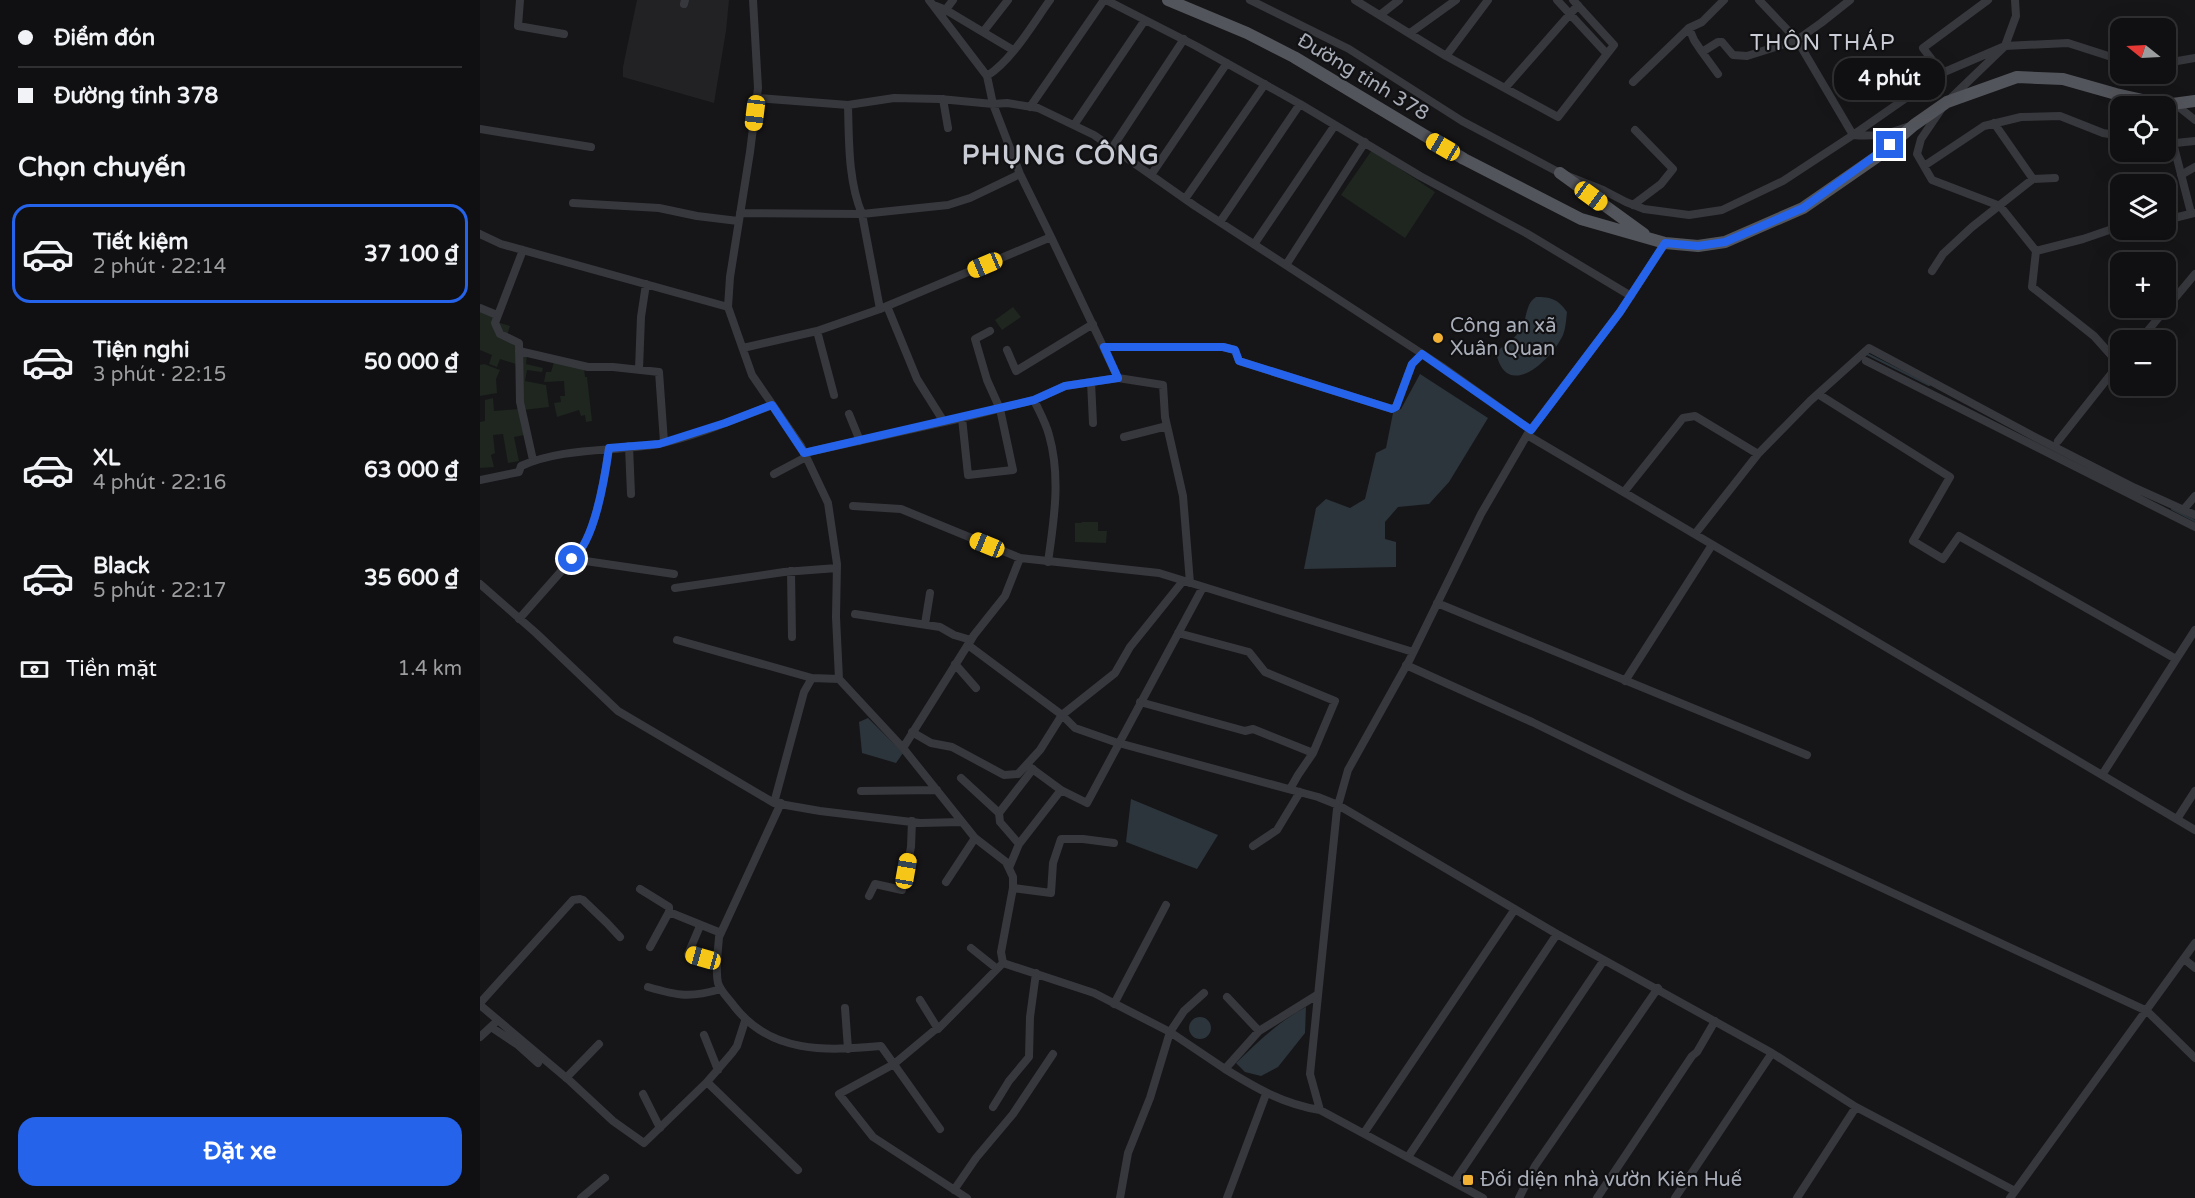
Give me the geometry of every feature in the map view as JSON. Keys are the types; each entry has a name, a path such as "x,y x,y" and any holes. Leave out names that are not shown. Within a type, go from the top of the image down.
{"main road":[{"name":"Đường tỉnh 378","path":"1168,0 1247,33 1294,57 1464,159 1581,219 1665,243 1698,246 1725,242 1803,208 1878,156 1914,124 1947,102 2017,77 2063,79 2128,96"},
{"name":"Đường tỉnh 378","path":"2176,104 2195,101"},
{"path":"1560,172 1651,239"}],"street":[{"path":"520,0 518,26 564,34"},
{"path":"753,0 758,88 728,307 752,375 805,455 828,503 837,567 836,617 839,679 903,748 975,838 1006,862 1013,877 1000,966 938,1029 894,1064 839,1094 873,1137 967,1198"},
{"path":"944,13 953,0"},
{"path":"983,32 1008,0"},
{"path":"987,76 997,69 1013,50 1050,0"},
{"path":"1030,106 1105,0 1184,39 1265,84 1631,296"},
{"path":"1250,0 1349,49 1462,121 1560,172 1604,189 1633,205 1662,213 1689,215 1722,210 1783,181 1942,73 2006,46 2068,43 2110,56"},
{"path":"1355,0 1446,56 1558,117 1614,45 1575,3 1570,14 1505,88"},
{"path":"1380,15 1399,0"},
{"path":"1410,33 1456,0"},
{"path":"1446,56 1488,0"},
{"path":"1557,0 1607,54"},
{"path":"1633,82 1689,28 1702,22 1724,0"},
{"path":"1759,0 1797,40 1853,135"},
{"path":"1702,52 1722,42 1733,55 1747,56 1797,40 1850,0"},
{"path":"1942,73 1923,48 1988,0"},
{"path":"2015,0 2016,16 2006,46 1947,102 1921,139 1917,154 1932,180 2000,206 2036,251 2032,287 2094,336 2110,352"},
{"path":"932,3 944,13 1013,50"},
{"path":"944,13 987,76 993,104 1020,174 1118,378"},
{"path":"1074,125 1145,20"},
{"path":"1689,28 1694,40 1718,74"},
{"path":"1112,148 1184,39"},
{"path":"2176,61 2195,58"},
{"path":"1151,175 1227,63"},
{"path":"1185,199 1265,84"},
{"path":"757,98 848,105 894,98 1007,103 1038,108 1094,135 1185,199 1422,354 1529,433 1624,492 2195,830"},
{"path":"943,99 948,128"},
{"path":"1220,222 1300,104"},
{"path":"848,105 849,146 857,202 862,214 884,307 917,379 944,422"},
{"path":"2176,105 2195,120"},
{"path":"1924,166 1984,126 2021,117 2060,116 2110,134"},
{"path":"1994,123 2033,179"},
{"path":"1255,243 1335,124"},
{"path":"1853,135 1870,137 1887,134 1914,124"},
{"path":"480,129 591,147"},
{"path":"1633,205 1661,184 1673,169 1635,130"},
{"path":"2176,142 2195,141"},
{"path":"1286,265 1365,142"},
{"path":"2176,162 2193,213 2176,217"},
{"path":"2181,175 2195,167"},
{"path":"573,202 659,208 697,216 862,214 948,205 970,198 1020,174"},
{"path":"1932,271 1943,254 1972,227 2033,179 2055,178"},
{"path":"2036,251 2110,230"},
{"path":"480,234 501,244 728,307"},
{"path":"743,348 817,332 884,307 1051,237"},
{"path":"1320,1110 1310,1074 1338,805 1348,770 1407,665 1481,514 1529,433 1631,296 1665,243"},
{"path":"524,250 495,323 498,332 518,341 521,409 533,460"},
{"path":"2148,330 2195,274"},
{"path":"639,369 641,317 646,284"},
{"path":"480,308 497,315"},
{"path":"1007,350 1016,371 1093,324"},
{"path":"962,418 968,475 1013,470 1000,409 987,380 975,339 990,331"},
{"path":"817,332 834,395"},
{"path":"1104,347 1223,347 1235,350 1239,361 1392,409 1396,407 1412,364 1422,354"},
{"path":"1695,534 1758,454 1818,394 1869,348 2033,436 2135,488 2195,515"},
{"path":"519,351 588,367 659,372 664,442"},
{"path":"1866,362 2195,527"},
{"path":"2058,441 2110,375"},
{"path":"774,474 805,455 1034,400 1065,386 1118,378 1163,385 1167,426 1183,496 1187,582 1130,647 1114,673 1062,715 999,813 1000,822 1019,844"},
{"path":"1091,382 1093,423"},
{"path":"1818,394 1950,477 1913,541 1943,559 1959,536 2176,659"},
{"path":"1034,400 1049,432 1056,472 1055,515 1048,562"},
{"path":"480,480 519,472 521,466 533,460 664,442 772,405"},
{"path":"849,414 860,441"},
{"path":"1624,492 1683,418 1695,416 1758,454"},
{"path":"1124,437 1167,426"},
{"path":"629,446 631,494"},
{"path":"519,619 572,559 580,553 604,487 609,448"},
{"path":"2184,509 2195,496"},
{"path":"853,506 900,509 1020,558 1159,573 1413,652"},
{"path":"1625,681 1712,544"},
{"path":"903,748 969,642 1005,596 1020,558"},
{"path":"572,559 674,574"},
{"path":"675,588 791,571 837,567"},
{"path":"791,571 792,637"},
{"path":"480,584 618,711 778,803 820,811 912,822 962,822"},
{"path":"1030,767 1061,790 1087,803 1203,587"},
{"path":"925,624 930,593"},
{"path":"1437,603 1807,755"},
{"path":"855,614 940,627 969,642 1062,715 1075,728 1118,743 1290,789 1338,805 1557,934 1772,1053 1856,1107 2012,1195 2195,943"},
{"path":"2102,775 2195,630"},
{"path":"1178,633 1250,652 1265,672 1335,701 1313,753 1290,789"},
{"path":"677,640 812,678 839,679"},
{"path":"955,664 976,688"},
{"path":"1407,665 2147,1011 2195,1058"},
{"path":"812,678 804,692 778,803 721,933 717,962 721,988 746,1021 767,1036 796,1046 838,1050 881,1046 940,1129"},
{"path":"1140,702 1245,731 1253,729 1313,753"},
{"path":"912,732 931,743 952,747 1004,775 1018,774 1030,767"},
{"path":"961,778 999,813"},
{"path":"861,790 937,790"},
{"path":"1009,867 1019,844 1061,790"},
{"path":"2177,819 2195,791"},
{"path":"1253,846 1277,830 1300,792"},
{"path":"869,896 875,884 902,890 911,847 912,822"},
{"path":"946,882 975,838"},
{"path":"1013,888 1051,893 1053,863 1061,839 1114,843"},
{"path":"640,889 669,907 669,912 650,947"},
{"path":"538,1063 494,1024 480,1004 573,900 580,898 583,900 620,937"},
{"path":"1114,1004 1166,905"},
{"path":"1364,1133 1515,909"},
{"path":"669,912 721,933"},
{"path":"700,926 688,954 717,962"},
{"path":"1408,1157 1557,934"},
{"path":"971,948 1000,966 1036,974 1094,993 1170,1032 1266,1094 1320,1110 1483,1198"},
{"path":"2184,959 2195,968"},
{"path":"1454,1182 1604,960"},
{"path":"993,1107 1009,1081 1029,1057 1030,1017 1036,974"},
{"path":"648,987 687,996 696,996 721,988"},
{"path":"1519,1198 1535,1166 1658,988"},
{"path":"1120,1198 1128,1154 1150,1098 1170,1032 1184,1011 1204,993"},
{"path":"1225,1069 1259,1031 1317,995"},
{"path":"1227,997 1259,1031"},
{"path":"920,999 938,1029"},
{"path":"845,1008 848,1049"},
{"path":"494,1024 566,1078 613,1121 644,1143 707,1082 737,1046 746,1021"},
{"path":"1597,1198 1692,1056 1697,1052 1715,1021"},
{"path":"480,1037 494,1024"},
{"path":"704,1035 717,1070"},
{"path":"566,1078 599,1044"},
{"path":"1675,1198 1772,1053"},
{"path":"954,1190 976,1158 1013,1114 1053,1054"},
{"path":"707,1082 798,1170"},
{"path":"643,1094 660,1128"},
{"path":"1227,1198 1266,1094"},
{"path":"1797,1198 1856,1107"},
{"path":"581,1198 605,1178"}],"shaded area":[{"path":"637,0 729,0 714,103 623,77"},
{"path":"1372,150 1435,192 1405,238 1341,195"},
{"path":"1536,297 1554,300 1567,312 1563,335 1549,356 1539,365 1529,372 1518,375 1509,374 1501,367 1496,352 1522,328 1530,304"},
{"path":"1013,307 1021,317 1002,330 995,320"},
{"path":"480,310 499,317 497,322 510,326 506,338 517,342 516,364 500,359 497,367 489,364 492,355 480,350"},
{"path":"520,353 527,355 526,364 543,368 542,372 527,370 525,381 546,385 549,407 523,410"},
{"path":"554,362 584,369 592,421 586,422 585,415 581,416 579,410 557,417 554,403 561,402 560,396 565,396 564,381 544,382 546,372 551,372"},
{"path":"484,364 500,370 496,379 497,393 480,396 480,365"},
{"path":"1420,374 1488,418 1449,482 1429,504 1398,507 1385,522 1385,539 1396,542 1396,567 1304,569 1316,508 1326,499 1350,508 1365,499 1376,453 1386,448 1393,413 1401,409"},
{"path":"493,398 494,411 519,409 524,435 514,437 519,461 508,463 503,434 493,435 495,453 491,455 494,467 480,468 480,422 485,421 485,400"},
{"path":"1098,522 1098,531 1107,531 1106,543 1075,542 1075,523"},
{"path":"868,718 903,753 896,763 862,753 859,722"},
{"path":"1131,799 1218,835 1197,869 1126,842"},
{"path":"1306,1007 1305,1033 1278,1067 1261,1076 1245,1072 1236,1063 1277,1026"},
{"path":"1196,1017 1204,1017 1211,1024 1211,1032 1204,1039 1196,1039 1189,1032 1189,1024"}],"waterway":[{"path":"1867,354 1929,385"},
{"path":"2172,509 2195,521"}],"place":[{"name":"Công an xã Xuân Quan","path":"1438,338"},
{"name":"Đối diện nhà vườn Kiên Huế","path":"1468,1180"}],"district":[{"name":"THÔN THÁP","path":"1823,43"},
{"name":"PHỤNG CÔNG","path":"1061,155"}],"route":[{"path":"572,559 580,553 604,487 609,448 659,444 772,405 804,453 1034,400 1065,386 1118,378 1104,347 1223,347 1235,350 1239,361 1392,409 1396,407 1412,364 1422,354 1531,430 1620,312 1665,243 1698,246 1725,242 1803,208 1878,156 1890,145"}]}
